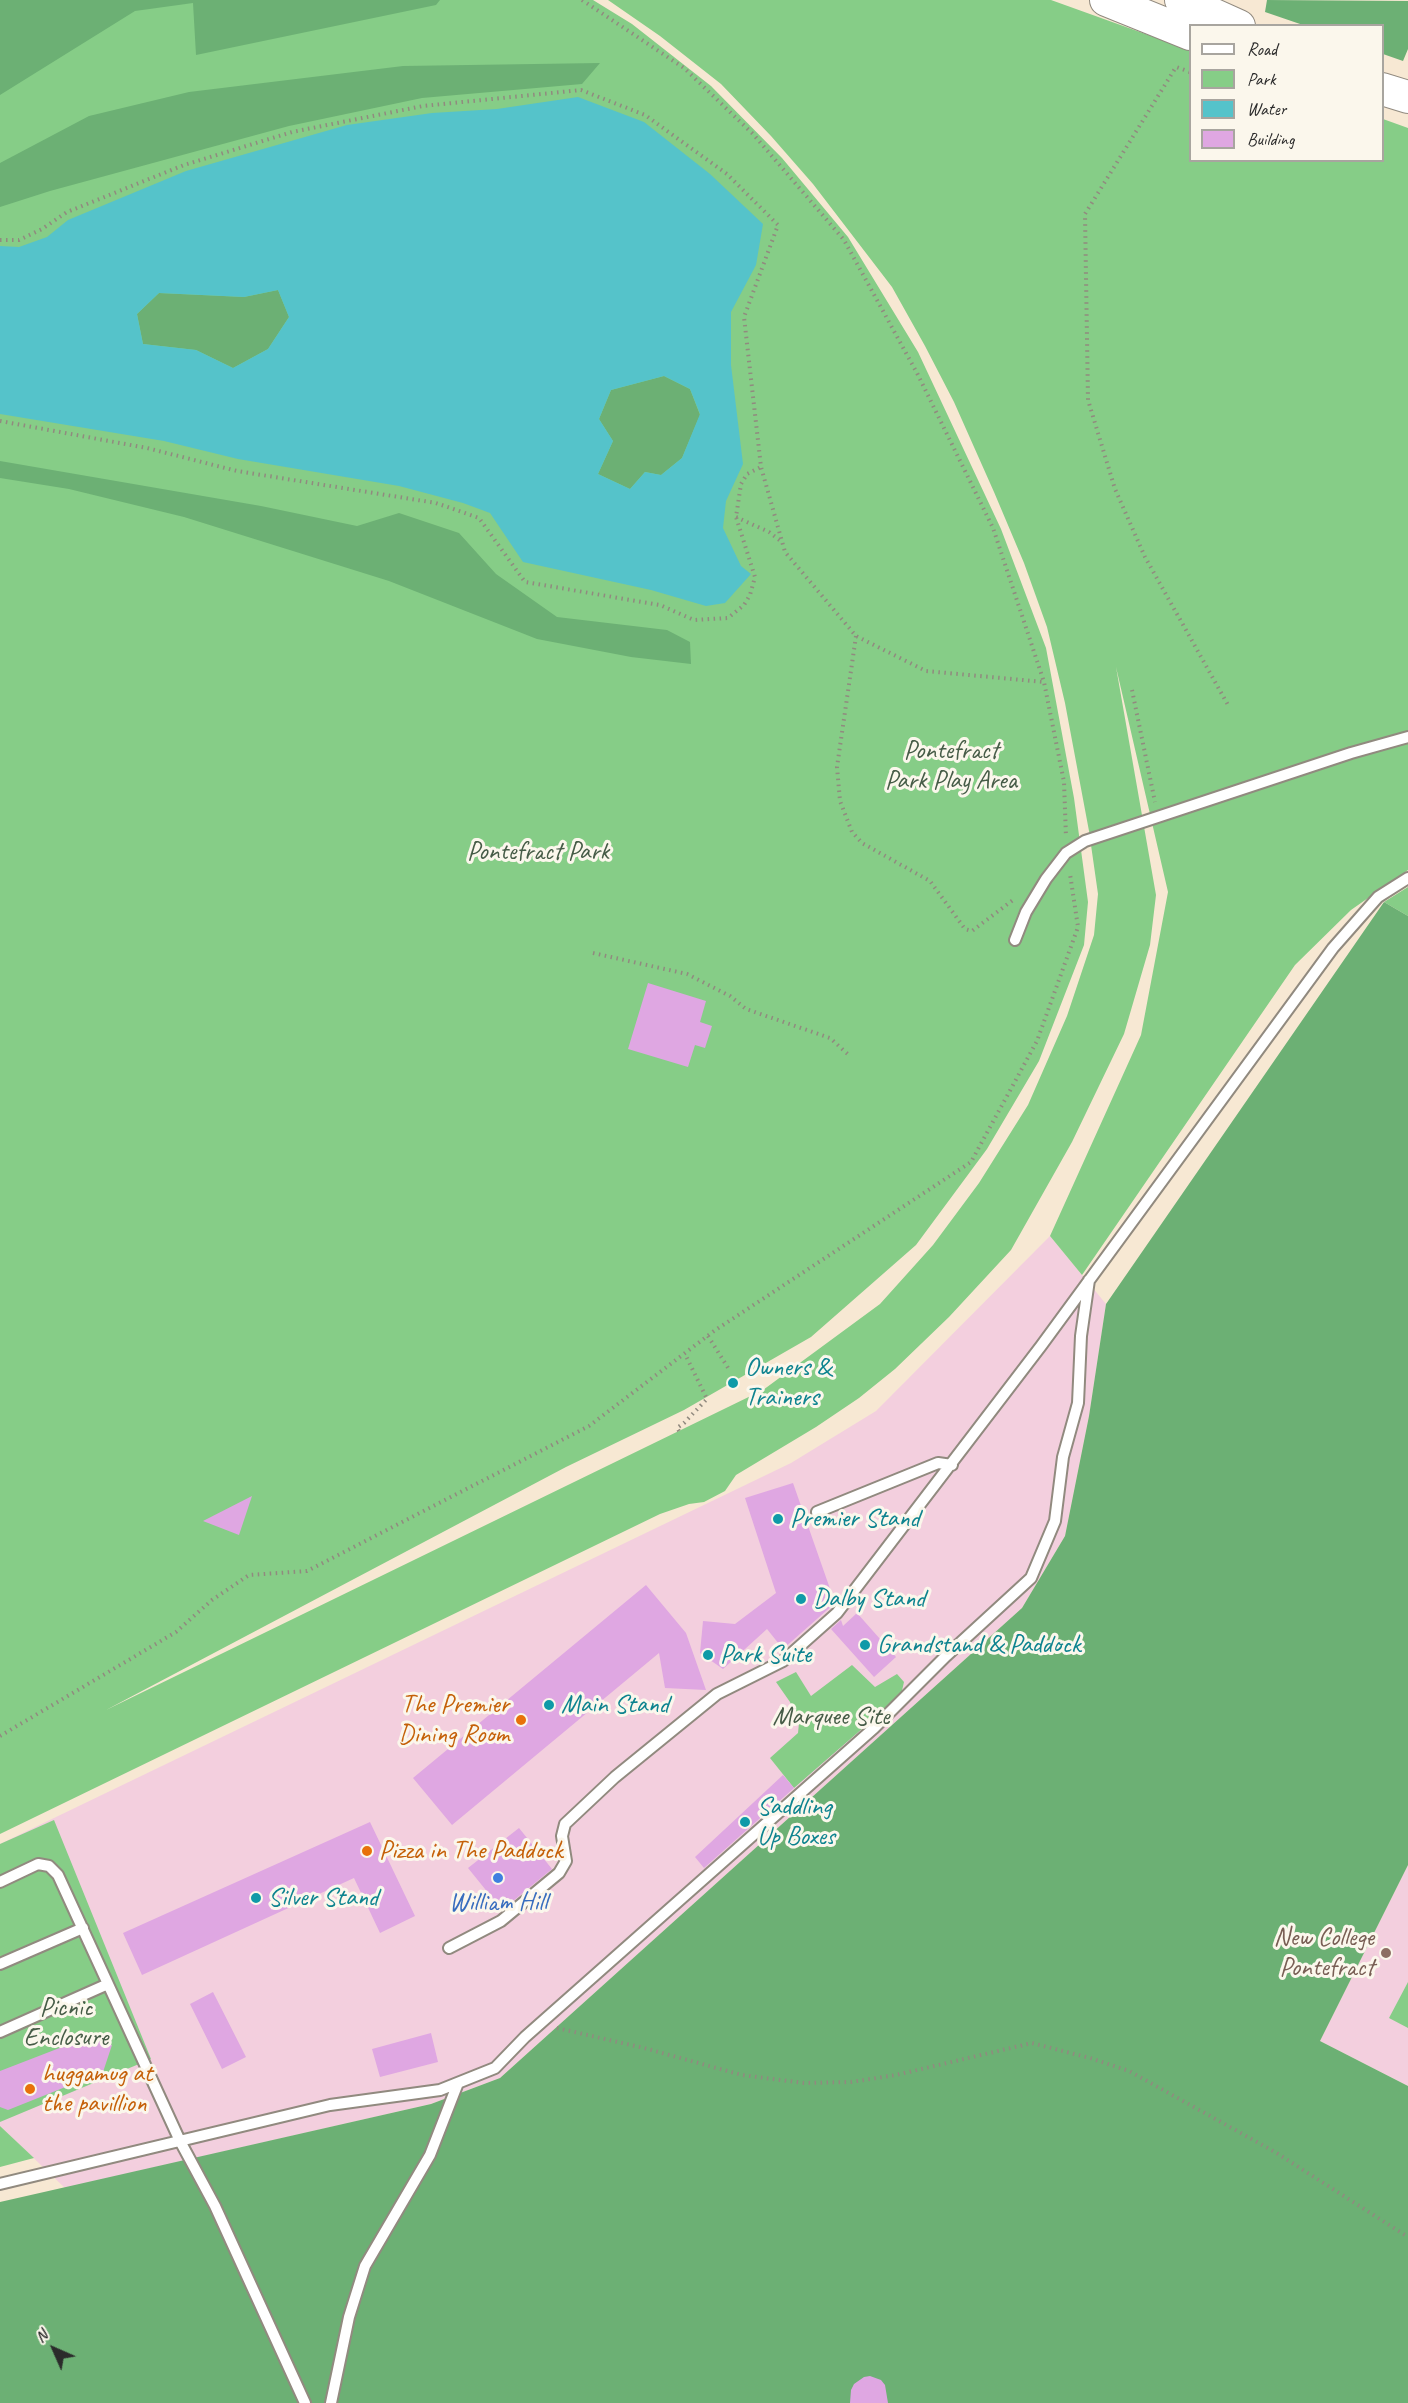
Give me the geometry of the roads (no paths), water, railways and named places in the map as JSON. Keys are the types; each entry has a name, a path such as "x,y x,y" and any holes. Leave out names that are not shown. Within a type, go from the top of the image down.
{"main road":[{"path":"1106,0 1189,33"},
{"path":"1180,0 1234,24"},
{"path":"1384,89 1408,97"}],"lane":[{"path":"1015,940 1026,912 1038,892 1066,853 1085,841 1351,753 1408,737"},
{"path":"449,1948 501,1921 559,1873 566,1861 562,1836 565,1824 615,1777 708,1700 747,1677 783,1661 837,1613 952,1465 1333,948 1378,897 1408,878"},
{"path":"0,2184 330,2105 440,2090 495,2068 541,2023 874,1728 946,1656 1031,1578 1055,1521 1063,1457 1078,1402 1080,1336 1089,1280"},
{"path":"817,1512 938,1463 952,1465"},
{"path":"0,1882 38,1864 50,1866 58,1875 180,2141 215,2206 305,2403"},
{"path":"0,1964 83,1928"},
{"path":"0,2032 108,1984"},
{"path":"331,2403 349,2317 365,2266 430,2156 458,2083"}],"water":[{"path":"578,97 644,122 710,174 763,224 756,265 731,312 731,365 743,464 726,501 723,528 741,566 751,574 725,603 706,606 651,590 523,562 490,513 463,503 399,486 238,459 164,441 0,414 0,246 19,247 47,237 68,220 186,171 347,125 432,113 497,109","holes":["278,290 289,317 268,349 233,368 196,350 143,344 137,314 159,293 244,297","664,376 690,389 700,414 682,458 661,475 645,472 630,489 598,474 613,441 599,419 611,390"]}],"place":[{"name":"Owners & Trainers","path":"733,1383"},
{"name":"Premier Stand","path":"778,1519"},
{"name":"Dalby Stand","path":"801,1599"},
{"name":"Grandstand & Paddock","path":"865,1645"},
{"name":"Park Suite","path":"708,1655"},
{"name":"Main Stand","path":"549,1705"},
{"name":"The Premier Dining Room","path":"521,1720"},
{"name":"Saddling Up Boxes","path":"745,1822"},
{"name":"Pizza in The Paddock","path":"367,1851"},
{"name":"William Hill","path":"498,1878"},
{"name":"Silver Stand","path":"256,1898"},
{"name":"New College Pontefract","path":"1386,1953"},
{"name":"huggamug at the pavillion","path":"30,2089"}],"park label":[{"name":"Pontefract Park Play Area","path":"951,766"},
{"name":"Pontefract Park","path":"538,852"},
{"name":"Marquee Site","path":"831,1717"},
{"name":"Picnic Enclosure","path":"66,2023"}]}
